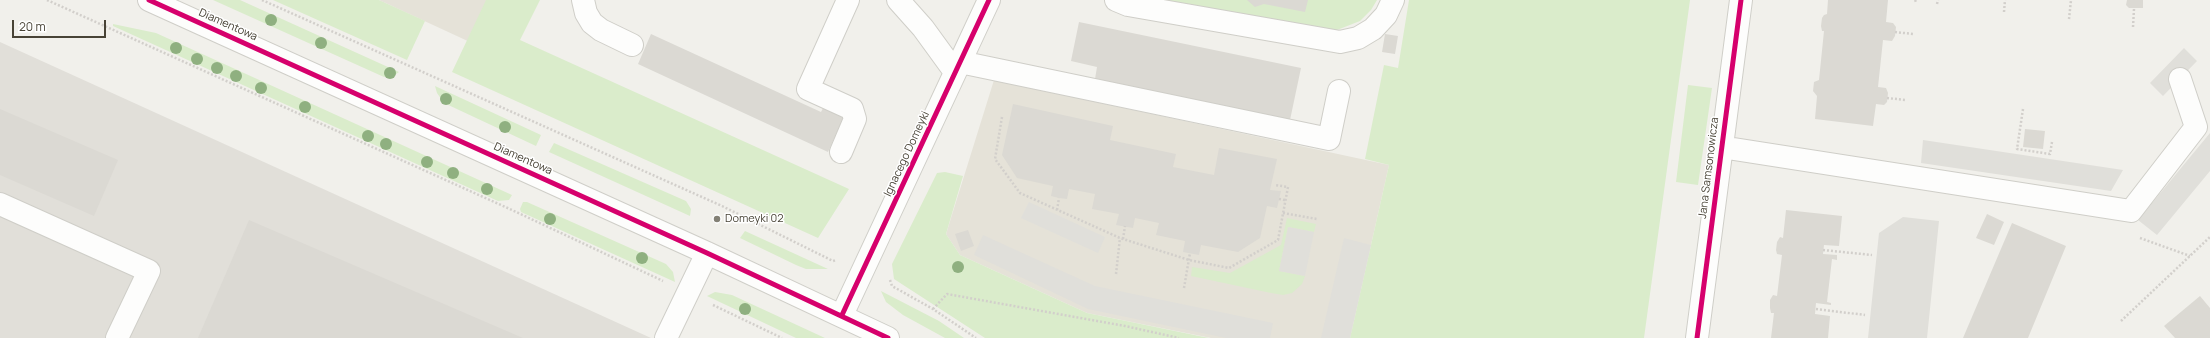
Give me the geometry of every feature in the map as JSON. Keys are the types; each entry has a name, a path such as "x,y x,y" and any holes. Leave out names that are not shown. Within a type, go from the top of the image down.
{"street":[{"name":"Diamentowa","path":"149,0 707,253 842,315 888,338"},
{"path":"583,0 586,13 592,23 601,30 632,45"},
{"path":"841,152 855,119 852,109 808,89 848,0"},
{"path":"898,0 958,67 1329,139 1339,91"},
{"name":"Ignacego Domeyki","path":"842,315 989,0"},
{"path":"1116,0 1128,5 1340,42 1358,38 1373,29 1386,15 1393,0"},
{"name":"Jana Samsonowicza","path":"1697,338 1741,0"},
{"path":"1721,147 2131,211 2196,127 2180,79"},
{"path":"0,204 149,272 117,338"},
{"path":"666,338 707,253"}],"path":[{"path":"47,0 512,210 782,338"},
{"path":"262,0 714,202 834,262"},
{"path":"1937,4 1938,0"},
{"path":"2004,12 2005,0"},
{"path":"2069,20 2071,0"},
{"path":"2133,27 2134,9"},
{"path":"1895,32 1913,34"},
{"path":"1888,98 1906,100"},
{"path":"2023,109 2017,149 2050,154 2052,142"},
{"path":"1002,117 995,160 1020,193 1121,238 1188,260 1229,268 1278,240 1288,187 1275,185"},
{"path":"1057,210 1059,198"},
{"path":"1279,199 1285,200"},
{"path":"1283,213 1316,220"},
{"path":"1116,274 1121,238 1125,226"},
{"path":"2121,321 2210,237"},
{"path":"1823,250 1872,255"},
{"path":"1184,288 1190,253"},
{"path":"892,286 933,309 976,338"},
{"path":"933,309 947,294 1125,326 1179,338"},
{"path":"1816,309 1865,315"}],"shaded area":[{"path":"379,0 491,0 472,43"},
{"path":"0,42 651,338 0,338"},
{"path":"2184,48 2197,61 2163,96 2150,83"},
{"path":"994,80 1389,165 1350,338 1211,338 1087,313 960,255 946,234"},
{"path":"2210,133 2210,171 2157,235 2138,220"},
{"path":"1923,140 2123,170 2111,191 1921,163"},
{"path":"1029,202 1105,237 1098,253 1021,218"},
{"path":"1903,217 1939,221 1927,338 1868,338 1879,233"},
{"path":"1288,227 1314,232 1305,276 1279,271"},
{"path":"983,235 1095,286 1273,323 1270,338 1226,338 1088,309 974,255"},
{"path":"1344,238 1371,245 1350,338 1321,338"}],"green space":[{"path":"213,0 240,0 399,72 392,77 384,77"},
{"path":"273,0 379,0 425,21 407,60"},
{"path":"486,0 540,0 520,40 849,189 818,238 452,72"},
{"path":"1149,0 1377,0 1371,10 1360,21 1337,30 1320,30"},
{"path":"1409,0 1690,0 1644,338 1350,338 1389,165 1365,159 1384,65 1398,68"},
{"path":"113,24 156,33 512,195 509,200 498,201 113,26"},
{"path":"1688,85 1712,88 1698,185 1676,182"},
{"path":"435,86 541,135 536,146 444,103 437,93"},
{"path":"554,143 686,201 691,209 690,216 549,152"},
{"path":"945,172 963,176 946,234 960,255 1087,313 1209,338 985,338 894,279 892,264 937,173"},
{"path":"523,202 527,202 666,264 673,272 675,282 521,212 520,209"},
{"path":"1287,218 1316,224 1314,232 1288,227 1279,271 1305,276 1302,284 1292,293 1283,295 1271,293 1191,276 1192,267 1230,273 1281,245"},
{"path":"745,231 828,269 806,269 796,265 740,238"},
{"path":"881,291 939,321 964,338 945,338 903,315 886,302"},
{"path":"715,292 732,295 825,338 796,338 707,296"}],"building":[{"path":"1247,0 1308,0 1305,12 1264,4 1255,7"},
{"path":"1828,0 1888,0 1886,22 1893,23 1896,27 1895,36 1892,41 1883,40 1878,87 1886,88 1888,93 1887,102 1884,105 1876,104 1873,126 1815,119 1817,96 1813,91 1814,82 1819,80 1824,31 1822,31 1821,26 1822,18 1827,14"},
{"path":"2127,0 2143,0 2143,8 2129,8 2126,5"},
{"path":"1079,22 1301,68 1290,120 1095,79 1097,67 1071,61"},
{"path":"651,34 821,112 824,106 844,116 828,152 638,64"},
{"path":"1385,34 1398,36 1395,54 1382,52"},
{"path":"1013,104 1113,126 1110,140 1176,154 1173,167 1214,175 1219,148 1277,159 1270,190 1281,191 1277,208 1267,206 1260,238 1238,252 1201,245 1199,255 1183,252 1185,241 1156,235 1159,223 1135,218 1133,228 1116,225 1119,214 1092,209 1095,194 1069,189 1067,199 1059,198 1051,196 1053,186 1017,178 1002,155"},
{"path":"0,109 118,160 94,216 0,175"},
{"path":"2025,129 2045,131 2043,149 2023,147"},
{"path":"1786,210 1842,216 1839,246 1824,245 1823,254 1837,255 1837,260 1832,259 1827,302 1831,303 1831,305 1816,303 1815,314 1830,316 1828,338 1771,338 1774,313 1771,313 1770,300 1773,295 1777,296 1782,255 1777,254 1776,250 1777,242 1780,237 1783,238"},
{"path":"1987,214 2004,222 1994,245 1976,238"},
{"path":"249,220 523,338 198,338"},
{"path":"2012,223 2066,246 2028,338 1963,338"},
{"path":"968,230 974,246 961,251 955,234"},
{"path":"2200,296 2210,308 2210,338 2175,338 2164,326"}],"cycle path":[{"path":"149,0 707,253 888,338"},
{"path":"842,315 989,0"},
{"path":"1697,338 1741,0"}],"place":[{"name":"Domeyki 02","path":"717,219"}]}
